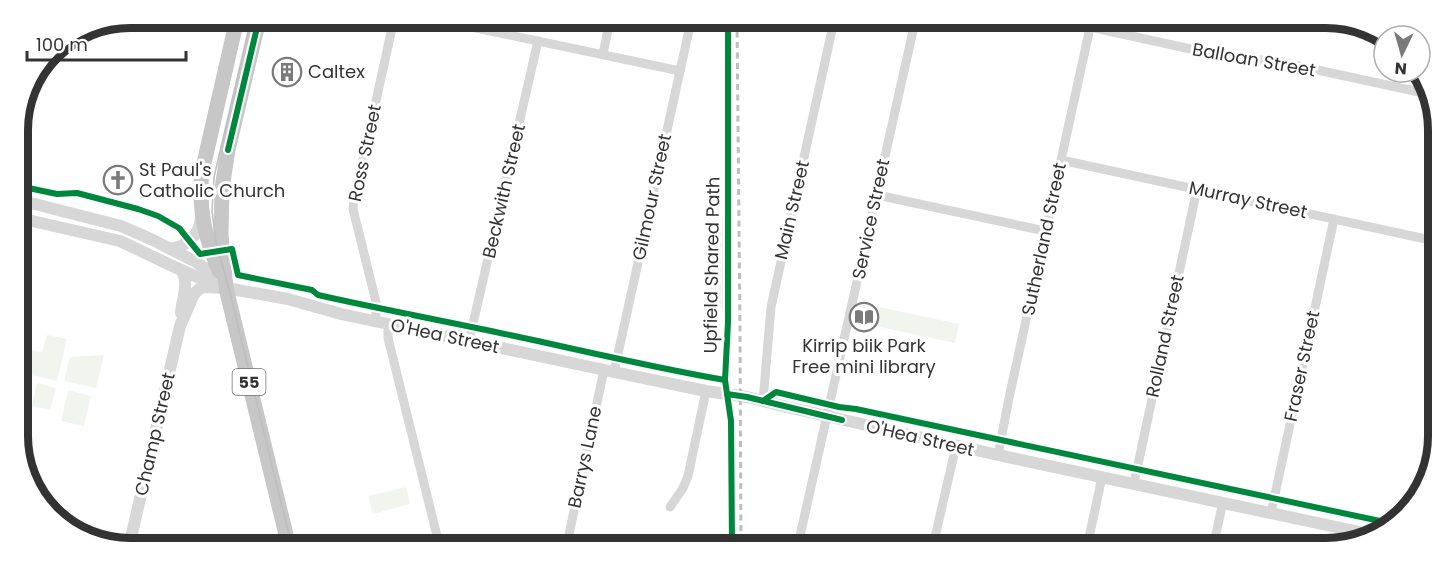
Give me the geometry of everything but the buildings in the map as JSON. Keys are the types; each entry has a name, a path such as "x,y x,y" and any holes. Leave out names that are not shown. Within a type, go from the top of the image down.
{"highway":[{"name":"55","path":"235,28 202,172 201,212 212,252 226,288 287,538"},
{"name":"55","path":"226,288 221,235 222,188 228,150 257,28"}],"street":[{"name":"Ross Street","path":"392,28 353,209 376,303 387,334 437,538"},
{"path":"489,28 538,41 680,71"},
{"path":"603,54 608,28"},
{"name":"Gilmour Street","path":"609,371 689,28"},
{"name":"Main Street","path":"763,401 771,307 832,28"},
{"name":"Service Street","path":"800,537 914,28"},
{"name":"Sutherland Street","path":"998,455 1090,28"},
{"name":"Balloan Street","path":"1104,28 1232,58 1276,61 1419,92"},
{"name":"Beckwith Street","path":"469,342 538,41"},
{"name":"Murray Street","path":"1061,160 1428,239"},
{"name":"Rolland Street","path":"1134,483 1197,189"},
{"path":"877,195 1046,231"},
{"path":"29,202 121,226 203,267 226,288"},
{"path":"170,249 186,244 193,238 201,223 201,212"},
{"name":"Fraser Street","path":"1271,513 1334,219"},
{"path":"29,220 111,238 226,288"},
{"name":"Champ Street","path":"180,326 185,284 185,277 181,270"},
{"name":"O'Hea Street","path":"226,288 288,299 341,314 469,342 706,391 747,397 956,446 1359,532"},
{"name":"Champ Street","path":"130,538 180,326 191,299 199,289 226,288"},
{"name":"Barrys Lane","path":"569,538 609,371"},
{"path":"670,507 688,476 706,391"},
{"path":"935,537 956,446"},
{"path":"1089,537 1102,477"},
{"path":"1215,537 1223,502"},
{"path":"1340,536 1341,528"}],"shaded area":[{"path":"725,209 725,309 703,303"},
{"path":"865,304 959,324 955,343 861,323"},
{"path":"47,335 67,339 57,381 28,374 28,349 42,352"},
{"path":"104,355 96,388 64,381 70,357"},
{"path":"37,383 56,388 50,410 32,406"},
{"path":"68,390 91,396 84,426 61,421"},
{"path":"406,487 410,504 373,514 368,496"}],"tram line":[{"path":"249,28 214,177 212,211 216,242 290,538"}],"railway":[{"path":"737,28 741,537"}],"cycle path":[{"path":"228,150 257,28"},
{"name":"Upfield Shared Path","path":"728,28 728,322 725,380 731,421 732,537"},
{"path":"29,188 57,194 77,193 158,216 179,228 200,254 232,249 238,275 312,290 318,295 345,301 725,380"},
{"path":"763,401 776,392 1380,521"},
{"path":"727,394 842,420"}],"place":[{"name":"Caltex","path":"287,72"},
{"name":"St Paul's Catholic Church","path":"118,180"},
{"name":"Kirrip biik Park Free mini library","path":"864,317"}]}
